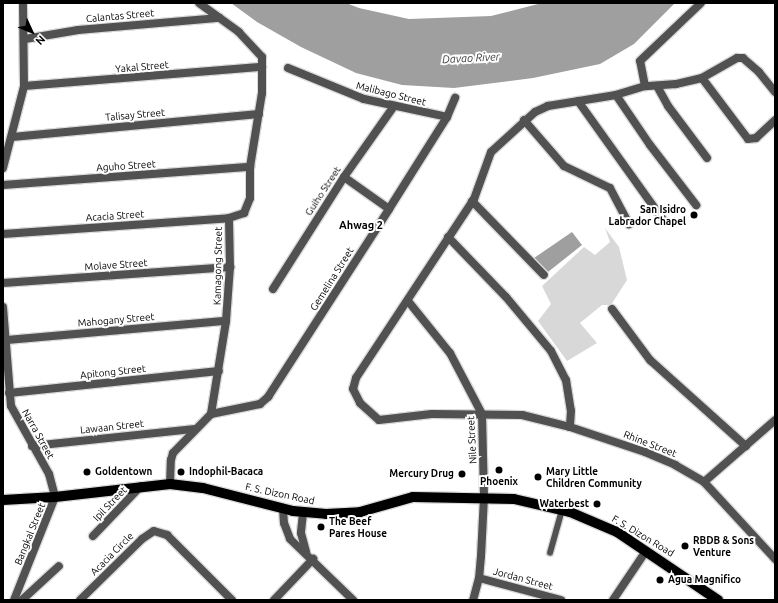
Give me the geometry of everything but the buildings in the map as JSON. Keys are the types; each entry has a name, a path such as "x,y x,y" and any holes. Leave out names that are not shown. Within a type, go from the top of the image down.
{"main road":[{"name":"F. S. Dizon Road","path":"3,500 55,498 141,486 170,484 203,488 303,513 342,514 420,497 484,497 514,499 562,510 600,524 646,551 718,600"}],"street":[{"path":"3,168 24,86 25,40 23,3"},
{"name":"Kamagong Street","path":"199,3 239,32 258,50 262,57 259,114 250,167 250,198 247,210 240,216 229,218 230,267 226,321 211,414"},
{"path":"645,86 640,61 701,3"},
{"name":"Calantas Street","path":"25,40 78,30 219,18"},
{"name":"Rhine Street","path":"775,92 759,72 743,58 702,78 657,86 645,86 616,94 541,108 524,120 491,152 479,190 408,301 356,378 353,389 360,403 374,417 386,420 432,414 522,415 570,427 645,452 675,465 704,482 775,560"},
{"name":"Yakal Street","path":"24,86 262,67"},
{"name":"Malibago Street","path":"288,68 364,99 447,117"},
{"path":"702,78 748,138 756,138 775,120"},
{"path":"657,86 668,106 707,158"},
{"path":"616,94 650,145 696,205"},
{"name":"Gemelina Street","path":"211,414 260,404 264,401 390,210 447,117 455,98"},
{"path":"578,101 664,221"},
{"name":"Guiho Street","path":"273,289 344,177 394,106"},
{"name":"Talisay Street","path":"12,137 259,114"},
{"path":"524,120 564,166 610,188 629,224"},
{"name":"Aguho Street","path":"3,185 250,167"},
{"path":"344,177 390,210"},
{"path":"472,202 544,275"},
{"name":"Acacia Street","path":"3,234 229,218"},
{"path":"448,237 506,297 551,351 566,380 571,411 570,427"},
{"name":"Molave Street","path":"3,283 230,267"},
{"name":"Nile Street","path":"408,301 450,353 482,414 484,497 480,578 473,600"},
{"name":"Narra Street","path":"3,307 7,340 9,393 11,406 49,474 55,498"},
{"path":"612,309 650,360 746,446"},
{"name":"Mahogany Street","path":"7,340 226,321"},
{"name":"Apitong Street","path":"9,393 219,371"},
{"path":"170,484 171,460 173,453 211,414"},
{"path":"704,482 775,420"},
{"name":"Lawaan Street","path":"32,446 195,429"},
{"name":"Ipil Street","path":"93,536 141,486"},
{"name":"Bangkal Street","path":"14,600 55,498"},
{"path":"283,509 288,535 353,600"},
{"path":"303,513 301,532 306,552"},
{"name":"Acacia Circle","path":"80,600 142,539 154,532 167,535 232,600"},
{"path":"613,600 646,551"},
{"path":"274,600 313,559"},
{"path":"22,600 59,566"},
{"name":"Jordan Street","path":"480,578 561,600"}],"lane":[{"path":"550,553 562,510"}],"shaded area":[{"path":"605,228 619,247 627,280 611,305 602,305 580,323 597,343 567,361 538,321 551,304 542,286 584,247 595,255 610,242"}],"water":[{"name":"Davao River","path":"231,3 346,3 359,8 409,19 491,16 542,3 675,3 634,44 600,64 533,78 454,88 402,85 356,73 301,47 257,22"},
{"path":"572,232 582,245 548,272 534,258"}],"place":[{"name":"San Isidro Labrador Chapel","path":"694,215"},
{"name":"Phoenix","path":"499,470"},
{"name":"Goldentown","path":"87,472"},
{"name":"Indophil-Bacaca","path":"181,472"},
{"name":"Mercury Drug","path":"462,474"},
{"name":"Mary Little Children Community","path":"538,477"},
{"name":"Waterbest","path":"597,504"},
{"name":"The Beef Pares House","path":"321,527"},
{"name":"RBDB & Sons Venture","path":"685,546"},
{"name":"Agua Magnifico","path":"660,580"}],"district":[{"name":"Ahwag 2","path":"361,225"}]}
